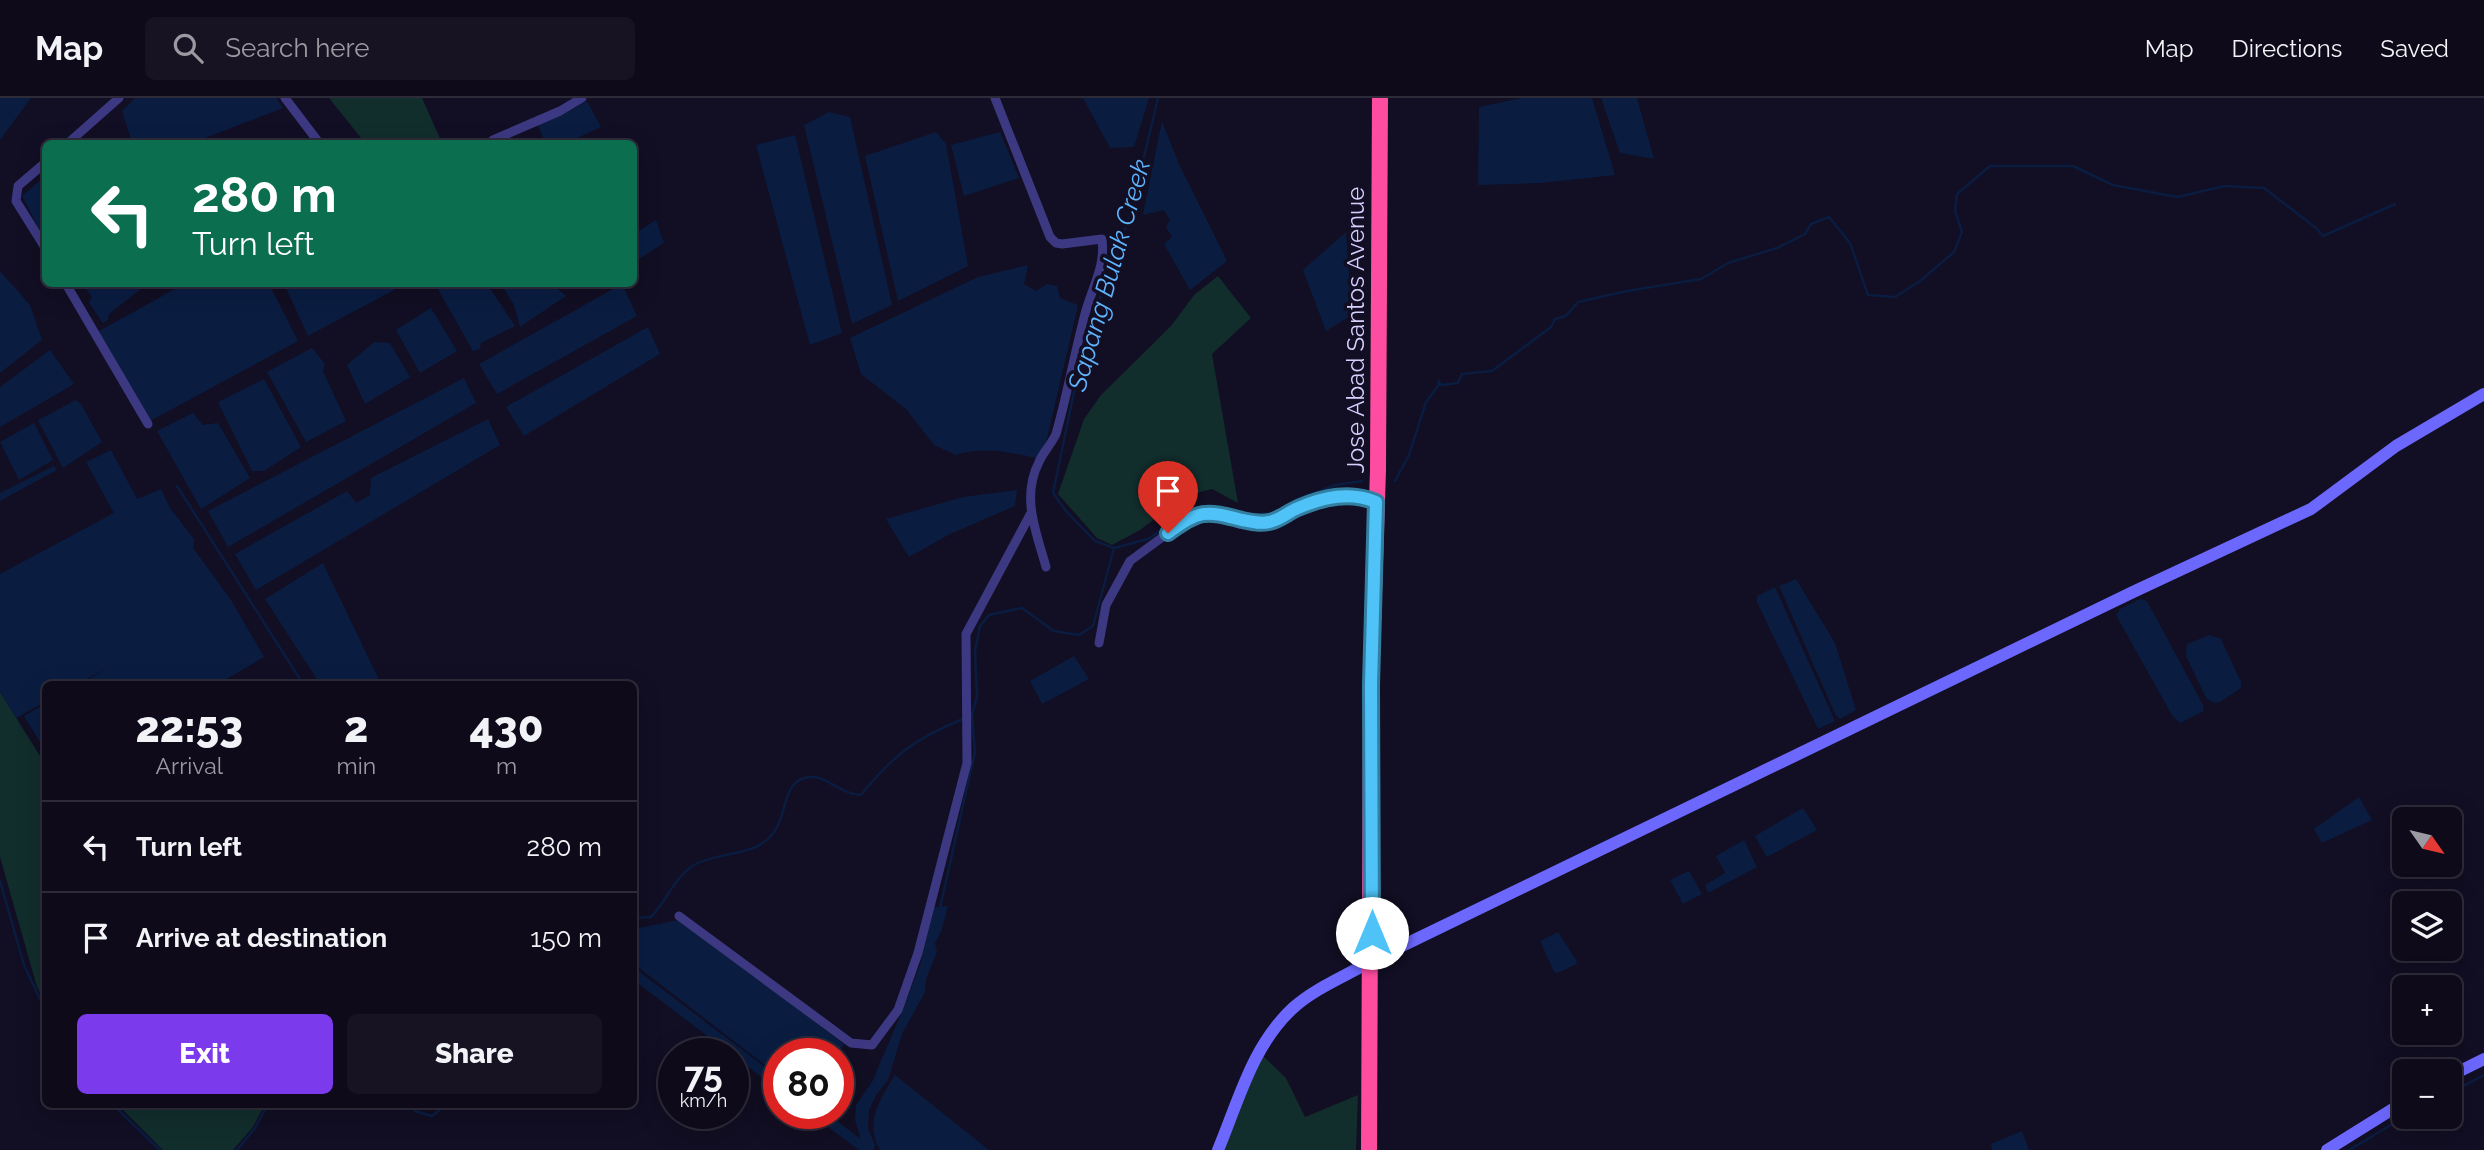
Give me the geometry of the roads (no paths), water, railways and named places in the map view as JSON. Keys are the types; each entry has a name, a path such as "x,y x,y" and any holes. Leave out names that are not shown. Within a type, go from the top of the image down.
{"highway":[{"name":"Jose Abad Santos Avenue","path":"1369,1150 1371,685 1376,502 1380,98"}],"street":[{"path":"72,140 119,98"},
{"path":"285,98 317,140"},
{"path":"493,140 560,111 582,98"},
{"path":"995,98 1050,237 1056,243 1062,244 1102,239 1104,253 1084,314 1056,434 1039,460 1028,490 1045,567"},
{"path":"42,165 18,186 16,201 42,243"},
{"path":"68,287 148,424"},
{"path":"1218,1150 1258,1052 1275,1028 1295,1007 1371,961 2133,592 2311,509 2396,446 2484,394"},
{"path":"1099,643 1106,605 1130,561 1186,519 1202,512 1217,513 1258,524 1273,522 1298,508 1338,495 1362,496 1376,502"},
{"path":"679,916 851,1044 872,1045 898,1010 918,953 967,763 966,634 1031,513"},
{"path":"2462,1070 2484,1059"},
{"path":"2327,1150 2392,1109"}],"water":[{"path":"0,98 31,98 0,140"},
{"path":"135,98 276,98 283,108 200,140 131,140 122,111"},
{"path":"1083,98 1149,98 1134,147 1110,148"},
{"path":"1522,98 1592,98 1615,175 1541,183 1478,185 1479,107"},
{"path":"1601,98 1637,98 1654,159 1620,153"},
{"path":"587,101 601,127 577,138 578,140 544,140 537,122 567,112"},
{"path":"829,112 850,117 892,305 852,324 804,125"},
{"path":"1162,121 1179,164 1227,261 1190,290 1164,244 1172,237 1166,227 1170,220 1164,210 1143,215"},
{"path":"936,132 946,144 968,266 898,301 865,156"},
{"path":"1000,132 1019,178 964,196 951,145"},
{"path":"795,135 842,333 810,345 756,145"},
{"path":"42,179 42,235 22,196"},
{"path":"656,220 664,243 637,260 637,232"},
{"path":"1346,232 1352,315 1326,331 1303,270"},
{"path":"1028,265 1024,284 1036,291 1047,284 1057,286 1060,298 1078,305 1046,443 1036,458 986,450 956,455 934,445 907,410 861,374 850,338 978,277"},
{"path":"0,271 30,305 42,340 0,373"},
{"path":"84,287 143,287 109,314 108,320 103,323 89,303 92,297"},
{"path":"179,287 271,287 298,341 150,421 99,331"},
{"path":"285,287 399,287 308,336"},
{"path":"437,287 489,287 515,326 481,343 480,349 473,351"},
{"path":"503,287 556,287 566,296 520,327 514,305"},
{"path":"617,287 623,287 637,316 497,394 479,364"},
{"path":"431,308 457,351 420,373 396,330"},
{"path":"648,327 660,354 524,436 506,407"},
{"path":"374,342 390,343 410,377 365,404 347,365"},
{"path":"312,348 325,364 323,371 346,421 306,442 267,372"},
{"path":"50,350 74,384 0,427 0,387"},
{"path":"464,378 476,403 228,547 208,511"},
{"path":"264,379 301,447 264,471 252,471 218,402"},
{"path":"76,400 81,404 102,442 63,468 38,420"},
{"path":"193,413 203,425 218,423 250,478 201,509 157,431"},
{"path":"488,419 500,445 256,590 235,554 347,491 356,503 370,495 371,478"},
{"path":"34,423 53,460 19,480 0,442"},
{"path":"111,450 137,499 161,489 170,508 194,539 193,548 231,600 264,657 223,681 85,681 111,666 83,681 42,681 42,704 16,718 0,692 0,574 114,513 86,462"},
{"path":"54,466 57,470 0,501 0,493"},
{"path":"1017,490 1015,506 950,534 909,557 886,519 963,497"},
{"path":"323,563 380,681 318,681 265,599"},
{"path":"1796,579 1835,643 1856,710 1840,719 1836,716 1779,586"},
{"path":"1775,587 1835,721 1818,729 1757,602 1757,596"},
{"path":"2140,599 2147,601 2203,705 2204,711 2180,723 2173,717 2116,615 2120,609"},
{"path":"2209,635 2221,639 2241,682 2241,688 2214,703 2206,698 2186,656 2187,644"},
{"path":"1074,656 1089,679 1042,704 1030,681"},
{"path":"42,706 42,745 24,716"},
{"path":"2359,797 2372,820 2322,843 2314,829"},
{"path":"1803,808 1817,830 1767,857 1755,836"},
{"path":"1744,840 1757,867 1708,893 1705,885 1725,873 1716,856"},
{"path":"1689,871 1702,894 1683,904 1670,880"},
{"path":"948,906 935,943 937,952 926,979 925,992 902,1034 888,1080 869,1110 868,1128 875,1145 874,1150 861,1150 855,1120 856,1105 872,1082 904,1007 920,965 934,907"},
{"path":"679,920 836,1038 763,1038 763,1064 749,1053 749,1038 730,1038 637,966 637,928"},
{"path":"1558,932 1577,964 1557,973 1554,972 1540,941"},
{"path":"895,1075 989,1150 880,1150 873,1130 876,1111"},
{"path":"2022,1131 2029,1150 1992,1150 1991,1144"}],"waterway":[{"name":"Sapang Bulak Creek","path":"1158,98 1130,216 1085,339 1053,493 1095,541 1114,548 1148,539 1197,507 1220,507 1231,513"},
{"path":"1395,481 1409,455 1426,402 1439,381 1441,385 1458,383 1462,374 1492,371 1551,327 1555,319 1566,316 1578,302 1701,279 1728,263 1777,248 1805,234 1811,224 1829,217 1850,243 1868,295 1895,297 1920,281 1954,252 1962,232 1955,211 1957,194 1990,166 2073,166 2113,185 2177,197 2225,186 2264,188 2323,236 2395,204"},
{"path":"1240,515 1282,513 1295,500 1336,485 1362,481"},
{"path":"177,486 301,681"},
{"path":"940,908 975,752 972,715 977,696 975,651 980,626 989,615 1022,608 1054,631 1079,635 1093,626 1114,548"},
{"path":"637,918 651,917 682,875 696,864 751,849 770,837 777,827 791,789 802,779 817,777 847,792 861,795 906,749 963,719"},
{"path":"0,881 24,965 42,1003"},
{"path":"637,976 763,1072"},
{"path":"2462,1087 2484,1075"},
{"path":"116,1108 160,1150"},
{"path":"237,1150 255,1128 266,1108"},
{"path":"414,1108 415,1111 432,1116 442,1108"},
{"path":"2349,1150 2392,1124"},
{"path":"839,1129 867,1150"}]}
